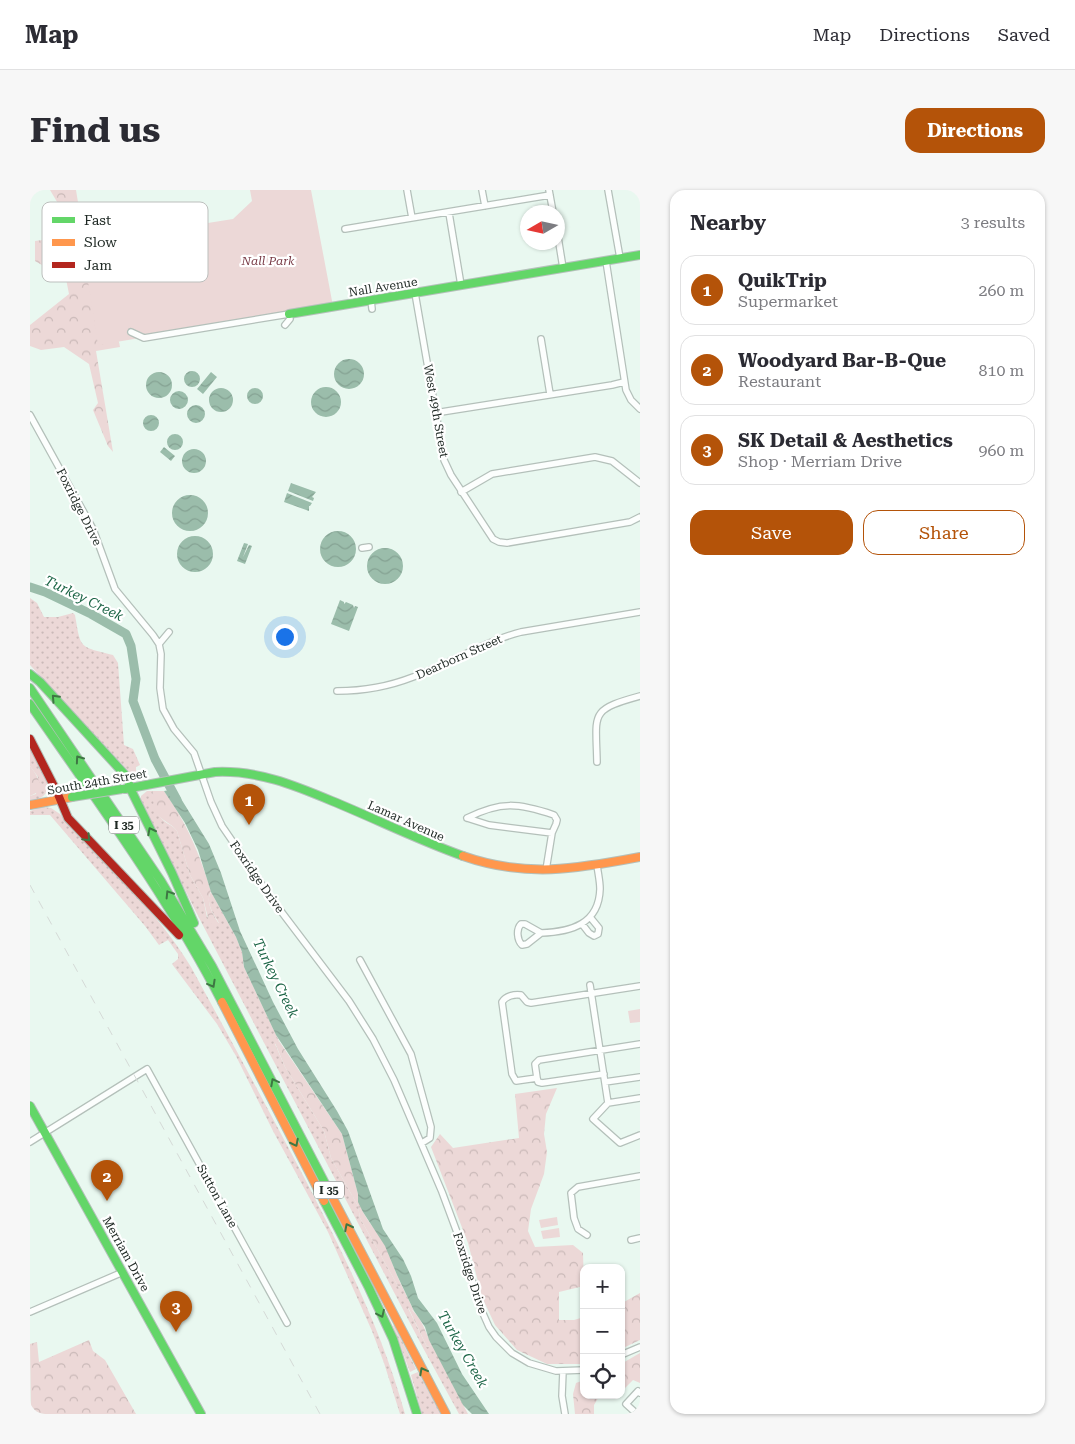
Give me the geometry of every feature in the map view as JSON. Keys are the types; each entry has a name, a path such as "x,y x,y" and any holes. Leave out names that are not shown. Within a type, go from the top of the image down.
{"main road":[{"name":"Nall Avenue","path":"289,314 640,255"},
{"path":"30,674 40,682 127,776 126,789 172,874 212,966"},
{"name":"I 35","path":"30,688 161,881 212,966 446,1414"},
{"name":"I 35","path":"30,704 146,873 192,947 278,1108 369,1288 393,1339 417,1414"},
{"path":"30,739 68,818 192,947"},
{"name":"Lamar Avenue","path":"167,780 202,774 232,772 271,777 359,812 460,856 510,868 546,870 597,866 640,857"},
{"name":"South 24th Street","path":"30,805 167,780"},
{"name":"Merriam Drive","path":"30,1106 201,1414"}],"street":[{"path":"407,190 412,218"},
{"path":"482,190 484,206"},
{"path":"608,190 620,258"},
{"path":"346,230 550,193"},
{"path":"449,212 461,285"},
{"path":"560,250 563,268"},
{"path":"606,261 624,382 628,396 640,409"},
{"name":"West 49th Street","path":"415,293 444,460 489,535 499,542 507,543 630,522 640,517"},
{"path":"371,300 372,309"},
{"path":"285,325 290,319 289,314"},
{"name":"Nall Avenue","path":"131,332 144,338 289,314"},
{"path":"541,339 550,394"},
{"path":"435,413 624,382"},
{"name":"Foxridge Drive","path":"30,415 93,529 115,590 154,635 159,644 161,654 160,688 163,709 174,729 194,753 215,812 231,842 301,939 350,1001 394,1080 448,1206 481,1309 491,1330 518,1357 541,1368 563,1372 580,1370"},
{"path":"462,492 492,474 595,457 612,461 640,483"},
{"name":"Dearborn Street","path":"337,691 370,688 414,677 502,637 520,632 639,613"},
{"path":"159,644 169,632"},
{"path":"597,762 596,724 600,713 615,703 640,696"},
{"path":"546,870 552,833 556,824 555,817 532,808 511,805 484,810 467,818 489,825 552,833"},
{"path":"541,933 568,930 582,924 590,917 599,895 600,884 597,866"},
{"path":"582,924 590,934 594,936 598,934 599,928 590,917"},
{"path":"360,960 411,1054 432,1127 430,1138 422,1143"},
{"path":"590,985 608,1103"},
{"path":"537,1078 516,1081 513,1078 502,1001 507,997 521,995 527,1002 531,1003 640,986"},
{"path":"604,1074 542,1083 538,1082 535,1065 539,1060 640,1044"},
{"name":"Sutton Lane","path":"46,1134 147,1069 287,1323"},
{"path":"605,1082 640,1077"},
{"path":"640,1098 608,1103 593,1119 620,1143 640,1135"},
{"path":"30,1142 46,1134"},
{"path":"587,1235 578,1230 576,1225 571,1196 573,1190 578,1187 640,1176"},
{"path":"631,1240 640,1238"},
{"path":"30,1312 123,1272"},
{"path":"623,1354 640,1347"},
{"path":"563,1372 562,1396 565,1414"},
{"path":"637,1414 626,1404 638,1390 640,1392"}],"green space":[{"path":"50,190 76,190 78,202 57,202"},
{"name":"Nall Park","path":"250,190 311,190 333,306 98,345 88,282 208,282 208,223 233,219 252,201"},
{"path":"42,240 42,265 35,261 35,241"},
{"path":"67,282 130,282 115,324 120,347 96,351 113,452 108,446 93,410 98,403 89,364 64,347 41,350 30,346 30,325 69,294"},
{"path":"30,598 37,603 44,617 58,617 73,613 81,641 84,645 88,648 113,655 118,663 124,745 133,749 140,765 136,767 136,773 145,779 133,776 30,665"},
{"path":"30,747 43,771 47,787 46,793 40,798 30,801 30,796 36,794 38,777 30,766"},
{"path":"30,766 38,778 40,791 30,796"},
{"path":"147,791 152,791 156,809 161,818 177,831 190,875 203,898 207,917 219,923 209,904 211,892 236,937 242,952 244,967 279,1041 275,1044 285,1067 324,1131 331,1158 358,1206 360,1218 399,1288 401,1284 414,1311 408,1308 427,1347 432,1345 468,1414 459,1414 422,1346 196,912 141,800 141,796"},
{"path":"152,791 164,791 186,828 207,877 211,891 209,904 219,924 209,922 203,898 190,875 177,831 157,813"},
{"path":"43,807 51,808 60,814 146,906 191,967 335,1238 374,1324 396,1383 405,1414 400,1414 372,1331 328,1232 273,1131 236,1056 217,1024 172,964 178,959 178,954 168,940 159,945 50,815 30,815 30,811"},
{"path":"640,1009 640,1022 630,1023 628,1011"},
{"path":"279,1041 342,1134 359,1202 365,1215 386,1247 401,1284 399,1288 360,1218 358,1206 331,1158 324,1131 285,1067 275,1043"},
{"path":"557,1088 546,1114 544,1134 547,1152 544,1174 531,1209 528,1231 535,1247 573,1245 583,1253 583,1264 580,1264 580,1287 559,1292 559,1320 580,1318 580,1364 547,1364 517,1350 495,1325 482,1297 468,1243 431,1147 440,1134 453,1148 519,1138 515,1094"},
{"path":"557,1217 558,1225 541,1228 539,1220"},
{"path":"559,1228 560,1237 543,1239 541,1231"},
{"path":"640,1293 640,1340 625,1347 625,1309 625,1301"},
{"path":"408,1307 417,1315 432,1345 427,1347"},
{"path":"393,1326 416,1369 410,1372"},
{"path":"89,1340 93,1351 105,1360 136,1414 31,1414 30,1344 37,1342 39,1362"},
{"path":"640,1353 640,1383 633,1380 625,1388 625,1362"},
{"path":"418,1372 441,1414 422,1414 411,1375"},
{"path":"580,1382 580,1399 598,1399 594,1405 594,1414 575,1414 573,1394 576,1383"}],"water":[{"path":"349,359 355,360 363,368 363,380 355,388 349,389 343,388 335,380 334,374 335,368 343,360"},
{"path":"189,371 195,371 200,376 198,385 189,387 184,382 184,376"},
{"path":"159,372 168,376 172,385 168,394 159,398 150,394 146,385 150,376"},
{"path":"211,372 217,377 203,394 197,389"},
{"path":"326,387 332,388 340,396 340,408 332,416 326,417 320,416 312,408 311,402 312,396 320,388"},
{"path":"221,388 229,392 233,400 229,408 221,412 213,408 209,400 213,392"},
{"path":"252,388 258,388 263,393 261,402 252,404 247,399 247,393"},
{"path":"179,391 185,394 188,400 185,406 179,409 173,406 170,400 173,394"},
{"path":"196,405 202,408 205,414 202,420 196,423 190,420 187,414 190,408"},
{"path":"151,415 157,417 159,423 157,429 151,431 145,429 143,423 145,417"},
{"path":"175,434 181,436 183,442 181,448 175,450 169,448 167,442 169,436"},
{"path":"164,447 175,456 171,461 160,452"},
{"path":"194,449 203,452 206,461 203,470 194,473 185,470 182,461 185,452"},
{"path":"291,483 316,492 312,497 314,498 313,501 288,491"},
{"path":"287,493 312,503 309,506 309,511 284,502"},
{"path":"190,495 202,501 208,513 202,525 190,531 178,525 172,513 178,501"},
{"path":"338,531 350,537 356,549 350,561 338,567 326,561 320,549 326,537"},
{"path":"195,536 207,542 213,554 207,566 195,572 183,566 177,554 183,542"},
{"path":"244,543 248,544 243,557 249,545 252,546 245,564 237,561"},
{"path":"385,548 397,554 403,566 397,578 385,584 373,578 367,566 373,554"},
{"path":"340,600 344,604 346,602 353,605 354,608 355,606 358,607 349,631 331,624"},
{"path":"175,789 209,844 221,873 240,931 273,1002 298,1049 348,1131 383,1229 403,1259 418,1298 437,1323 462,1374 489,1414 472,1414 463,1405 429,1340 425,1327 414,1311 385,1246 363,1212 358,1202 358,1194 342,1134 276,1035 244,967 242,952 236,937 211,892 198,850 185,823 164,791"}],"waterway":[{"name":"Turkey Creek","path":"30,587 91,614 126,634 131,646 136,679 133,701 155,759 177,800"}],"railway":[{"path":"30,885 320,1414"}],"traffic: fast":[{"path":"289,314 640,255"},
{"path":"30,674 40,682 127,777 130,788 172,873 194,923"},
{"path":"30,688 161,881 212,966 328,1189"},
{"path":"30,704 155,887 179,925 222,1002"},
{"path":"125,789 215,772 246,773 304,789 463,856"},
{"path":"72,797 122,789"},
{"path":"30,1106 201,1414"},
{"path":"324,1201 393,1339 417,1414"}],"traffic: slow":[{"path":"30,805 72,797"},
{"path":"463,856 486,863 530,869 573,868 640,857"},
{"path":"222,1002 324,1201"},
{"path":"328,1189 446,1414"}],"traffic: jam":[{"path":"30,739 68,818 179,935"}],"place":[{"name":"QuikTrip","path":"249,825"},
{"name":"Woodyard Bar-B-Que","path":"107,1201"},
{"name":"SK Detail & Aesthetics","path":"176,1332"}]}
